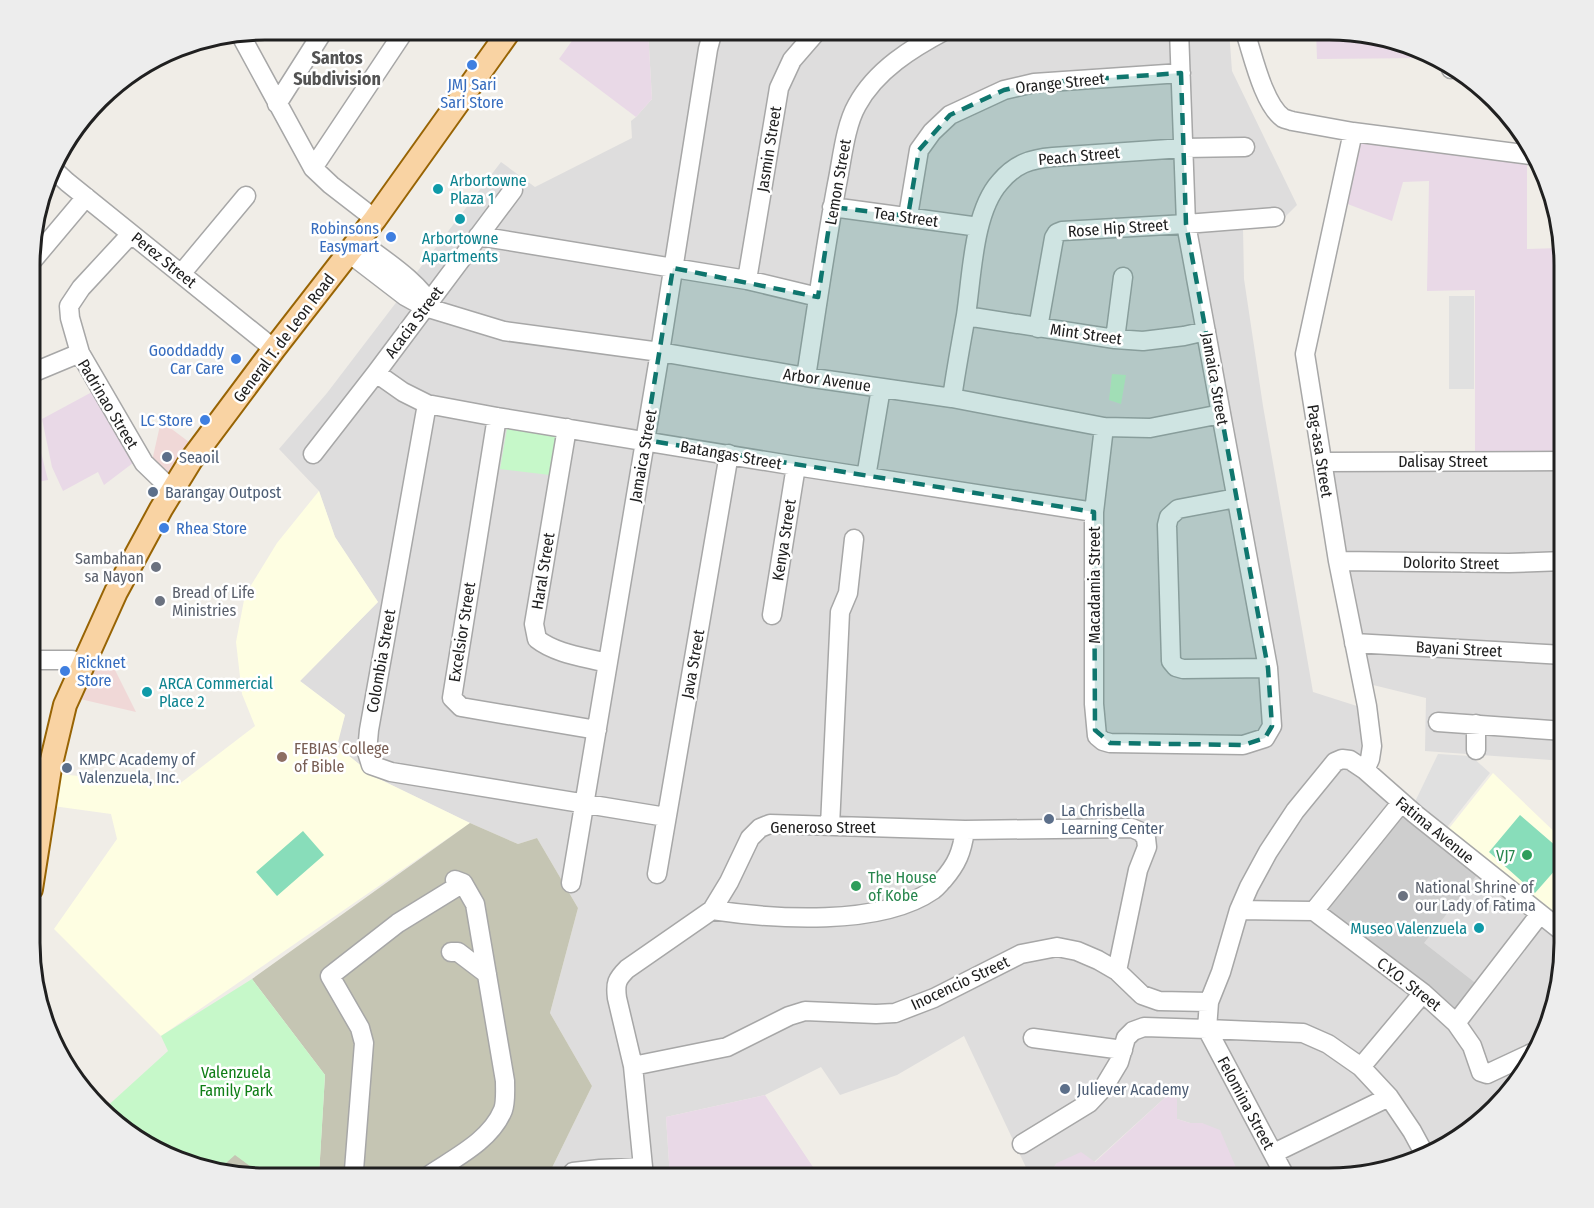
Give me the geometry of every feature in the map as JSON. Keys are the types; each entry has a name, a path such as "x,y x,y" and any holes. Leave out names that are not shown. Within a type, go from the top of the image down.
{"main road":[{"name":"General T. de Leon Road","path":"40,800 65,705 116,592 172,490 191,460 274,349 360,252 375,219 503,40"}],"street":[{"path":"277,104 318,40"},
{"path":"313,168 398,40"},
{"path":"706,40 708,49"},
{"name":"Jamaica Street","path":"572,883 710,40"},
{"name":"Jasmin Street","path":"747,280 779,88 792,60 809,40"},
{"name":"Lemon Street","path":"806,377 832,207 848,130 856,105 873,81 897,60 928,40"},
{"name":"Jamaica Street","path":"1179,40 1186,224 1268,668 1272,726"},
{"path":"1248,40 1271,105 1282,117 1292,121 1353,132 1524,154"},
{"path":"244,41 313,168 375,219"},
{"name":"Orange Street","path":"908,216 919,150 932,132 950,115 1004,90 1034,83 1181,73"},
{"name":"Pag-asa Street","path":"1353,132 1305,354 1338,561 1367,706 1372,746 1365,770"},
{"name":"Peach Street","path":"952,398 979,227 989,199 999,182 1015,168 1032,159 1183,148 1245,147"},
{"name":"Perez Street","path":"60,175 274,349"},
{"name":"Acacia Street","path":"313,454 430,306 513,190"},
{"path":"181,274 246,196"},
{"path":"41,250 86,197"},
{"name":"Tea Street","path":"832,207 979,227"},
{"name":"Rose Hip Street","path":"1038,328 1054,238 1062,231 1275,216"},
{"path":"80,353 69,306 81,288 131,234"},
{"path":"478,236 747,280 818,297"},
{"name":"Arbor Avenue","path":"360,252 415,284 430,306 453,316 504,331 660,352 806,377 952,398 1104,427 1150,428 1221,414"},
{"path":"1115,339 1123,278"},
{"name":"Mint Street","path":"966,316 1115,339 1143,341 1206,331"},
{"name":"Padrinao Street","path":"40,370 80,353 144,463 172,490"},
{"name":"Batangas Street","path":"376,373 403,392 427,404 796,466 1094,512"},
{"path":"866,477 881,388"},
{"name":"Colombia Street","path":"427,404 369,730 368,752 371,765 391,772 666,817"},
{"name":"Excelsior Street","path":"497,417 452,698 461,707 597,730"},
{"name":"Macadamia Street","path":"1104,427 1094,512 1094,704 1097,736 1110,743 1243,746 1265,738 1272,726"},
{"name":"Haral Street","path":"567,428 534,624 537,639 544,645 608,663"},
{"name":"Java Street","path":"657,874 729,454"},
{"name":"Dalisay Street","path":"1322,462 1554,461"},
{"name":"Kenya Street","path":"772,615 796,466"},
{"path":"1236,498 1178,508 1169,517 1167,525 1171,661 1176,667 1183,669 1268,668"},
{"path":"830,826 840,612 848,593 854,539"},
{"name":"Dolorito Street","path":"1338,561 1554,561"},
{"name":"Bayani Street","path":"1354,643 1554,654"},
{"path":"40,660 72,660 84,663"},
{"path":"1438,722 1554,730"},
{"path":"1476,724 1476,750"},
{"path":"1207,1029 1209,1002 1221,972 1239,910 1268,852 1295,811 1335,762 1342,759 1350,760 1365,770"},
{"name":"Fatima Avenue","path":"1365,770 1401,803 1554,925"},
{"path":"1239,910 1314,911 1401,803"},
{"name":"Generoso Street","path":"644,1168 633,1066 617,998 618,979 627,969 712,910 729,882 750,838 760,828 770,824 965,831 1132,828 1146,838 1147,847 1138,870 1117,971"},
{"path":"712,910 797,919 856,914 904,905 934,889 951,871 957,863 965,831"},
{"path":"354,1168 364,1043 360,1028 330,976 398,923 459,882 475,904 505,1081 504,1107 495,1124 478,1143 440,1168"},
{"name":"C.Y.O. Street","path":"1314,911 1423,993 1456,1023 1472,1046 1481,1072 1486,1074 1521,1058"},
{"path":"1456,1023 1540,914"},
{"name":"Inocencio Street","path":"633,1066 727,1047 789,1016 805,1011 895,1013 934,998 1021,954 1057,947 1077,951 1098,960 1117,971 1142,995 1159,1001 1209,1002"},
{"path":"451,952 458,952 487,974"},
{"path":"1361,1067 1423,993"},
{"path":"1022,1144 1089,1103 1104,1087 1119,1062 1126,1038 1133,1031 1144,1027 1303,1033 1328,1044 1361,1067 1389,1097 1421,1147"},
{"name":"Felomina Street","path":"1207,1029 1281,1168"},
{"path":"1033,1038 1123,1050"},
{"path":"1274,1154 1389,1097"}],"highlighted area":[{"path":"1181,73 1186,224 1268,668 1272,726 1265,738 1243,745 1110,743 1095,730 1094,512 645,440 673,268 818,297 832,207 908,216 919,150 950,115 1004,90 1034,83"}],"shaded area":[{"path":"573,40 649,40 652,99 636,117 559,59"},
{"path":"649,40 1230,40 1232,71 1297,205 1277,225 1243,228 1244,279 1263,406 1313,692 1360,707 1363,776 1554,936 1552,972 1542,1015 1516,1067 1498,1091 1477,1112 1453,1130 1428,1144 1386,1160 1358,1166 1328,1168 1236,1168 1202,1123 1190,1123 1177,1119 1177,1099 1169,1094 1094,1162 1057,1163 1053,1168 1026,1168 964,1036 897,1075 840,1095 821,1067 765,1095 666,1117 669,1168 552,1168 592,1086 550,1013 578,908 537,838 518,844 470,823 375,777 336,746 345,715 300,681 378,602 335,537 319,491 279,449 327,393 398,300 374,242 417,272 501,162 535,187 632,138 631,121 652,99"},
{"path":"1316,40 1358,42 1401,52 1414,58 1317,59"},
{"path":"1358,137 1524,155 1527,160 1527,249 1553,248 1554,453 1475,454 1475,290 1427,291 1429,181 1403,182 1392,221 1345,203"},
{"path":"1449,296 1474,296 1474,389 1449,389"},
{"path":"92,392 133,463 104,485 98,472 63,491 52,467 42,419"},
{"path":"161,421 193,445 170,480 152,461"},
{"path":"40,448 48,480 40,482"},
{"path":"1554,453 1554,760 1425,751 1426,698 1373,685 1346,579 1324,458"},
{"name":"FEBIAS College of Bible","path":"319,491 335,537 378,602 300,681 345,715 337,746 375,777 470,823 161,1036 54,929 117,839 111,814 53,806 59,774 178,785 255,726 242,694 236,642 245,595 277,543"},
{"path":"113,666 136,712 80,699 96,668"},
{"path":"1438,754 1471,756 1490,773 1444,831 1412,808"},
{"path":"1493,773 1554,831 1554,916 1447,831"},
{"path":"1401,810 1480,871 1424,943 1478,985 1455,1014 1320,910"},
{"path":"470,823 518,844 537,838 578,908 550,1013 592,1086 552,1168 319,1168 325,1075 252,979"},
{"path":"1169,1094 1177,1099 1177,1119 1190,1123 1202,1123 1220,1130 1236,1168 1053,1168 1057,1163 1081,1152 1095,1162"},
{"path":"765,1095 813,1168 669,1168 666,1117"},
{"path":"235,1154 252,1167 236,1166 225,1164"}],"green space":[{"path":"1112,374 1126,375 1121,404 1109,400"},
{"path":"508,423 556,432 550,475 500,469"},
{"path":"1520,815 1554,844 1554,871 1535,893 1489,852"},
{"path":"303,831 324,855 277,896 256,872"},
{"name":"Valenzuela Family Park","path":"252,979 325,1075 319,1168 251,1167 235,1155 225,1164 193,1156 153,1137 117,1112 110,1104 168,1051 161,1036"}],"place":[{"name":"JMJ Sari Sari Store","path":"472,65"},
{"name":"Arbortowne Plaza 1","path":"438,189"},
{"name":"Arbortowne Apartments","path":"460,219"},
{"name":"Robinsons Easymart","path":"391,237"},
{"name":"Gooddaddy Car Care","path":"236,359"},
{"name":"LC Store","path":"205,420"},
{"name":"Seaoil","path":"167,457"},
{"name":"Barangay Outpost","path":"153,492"},
{"name":"Rhea Store","path":"164,528"},
{"name":"Sambahan sa Nayon","path":"156,567"},
{"name":"Bread of Life Ministries","path":"160,601"},
{"name":"Ricknet Store","path":"65,671"},
{"name":"ARCA Commercial Place 2","path":"147,692"},
{"name":"FEBIAS College of Bible","path":"282,757"},
{"name":"KMPC Academy of Valenzuela, Inc.","path":"67,768"},
{"name":"La Chrisbella Learning Center","path":"1049,819"},
{"name":"VJ7","path":"1527,855"},
{"name":"The House of Kobe","path":"856,886"},
{"name":"National Shrine of our Lady of Fatima","path":"1403,896"},
{"name":"Museo Valenzuela","path":"1479,928"},
{"name":"Juliever Academy","path":"1065,1089"}],"district":[{"name":"Santos Subdivision","path":"337,68"}]}
